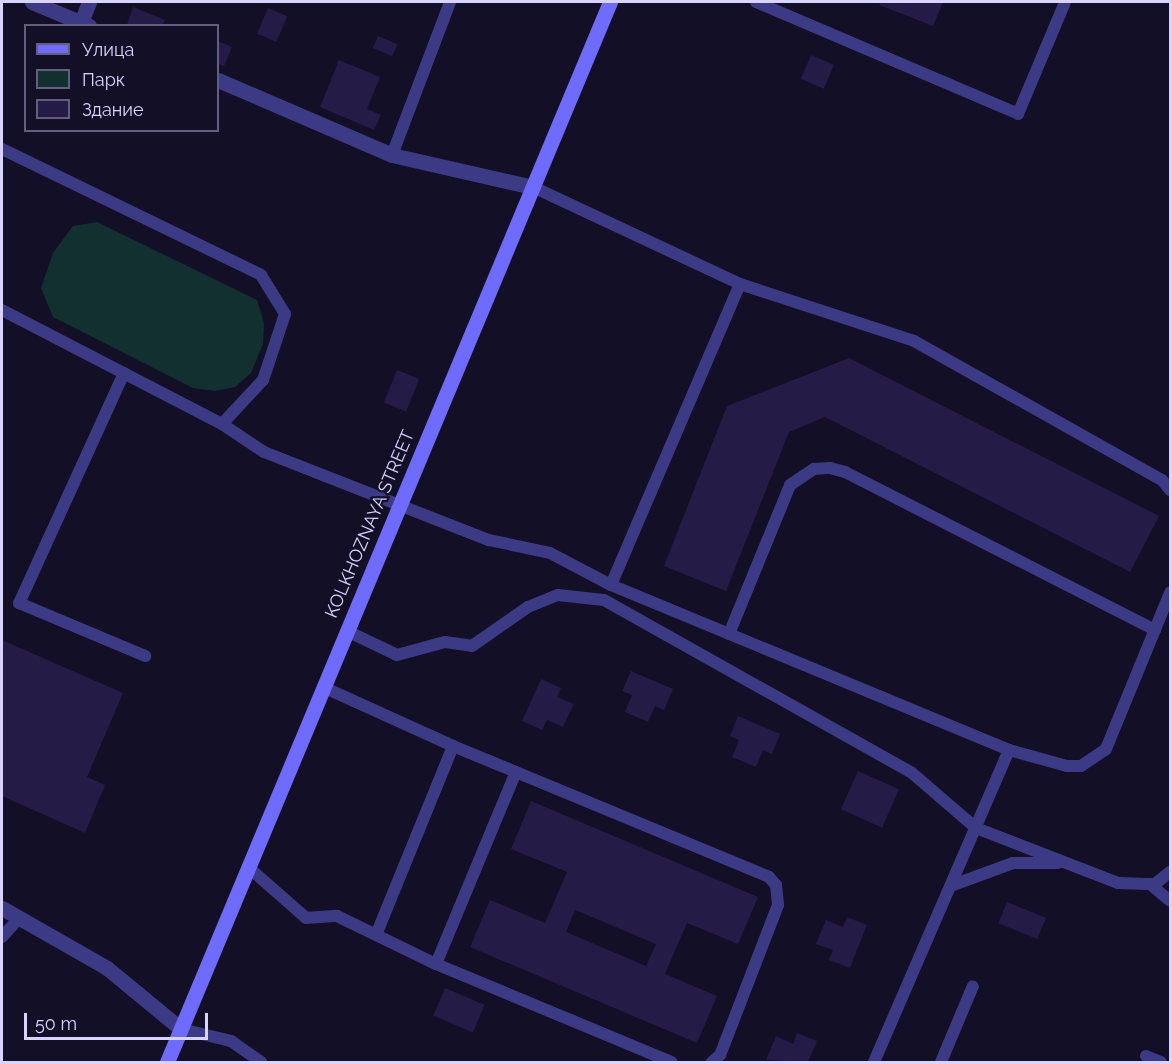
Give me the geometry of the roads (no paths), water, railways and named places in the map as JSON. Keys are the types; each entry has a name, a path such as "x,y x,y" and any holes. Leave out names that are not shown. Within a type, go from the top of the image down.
{"main road":[{"name":"KOLKHOZNAYA STREET","path":"167,1062 610,2"}],"street":[{"path":"32,2 85,24 89,2"},
{"path":"219,81 392,155 533,187"},
{"path":"2,908 107,968 181,1029"}],"lane":[{"path":"392,155 450,2"},
{"path":"760,2 1018,114 1065,2"},
{"path":"2,149 261,275 285,314 263,380 222,424"},
{"path":"533,187 740,284 914,341 1162,480 1170,490"},
{"path":"611,585 740,284"},
{"path":"2,310 222,424 264,452 398,507 489,540 550,553 611,585 1009,750 1067,766 1082,766 1095,760 1106,749 1170,593"},
{"path":"124,374 20,603 145,656"},
{"path":"729,634 790,485 814,469 830,468 845,472 1155,630"},
{"path":"347,631 397,655 445,642 472,646 528,606 558,595 604,600 912,773 976,828 1118,883 1150,884 1170,872"},
{"path":"323,687 453,746 769,877 776,885 778,904 720,1055 712,1062"},
{"path":"376,935 453,746"},
{"path":"874,1062 953,885 1009,750"},
{"path":"436,963 516,772"},
{"path":"953,885 1013,862 1066,863"},
{"path":"249,867 306,918 337,916 436,963 670,1062"},
{"path":"1150,884 1170,901"},
{"path":"2,937 19,918"},
{"path":"941,1062 973,986"},
{"path":"181,1029 231,1041 261,1062"},
{"path":"1146,1056 1161,1062"}]}
